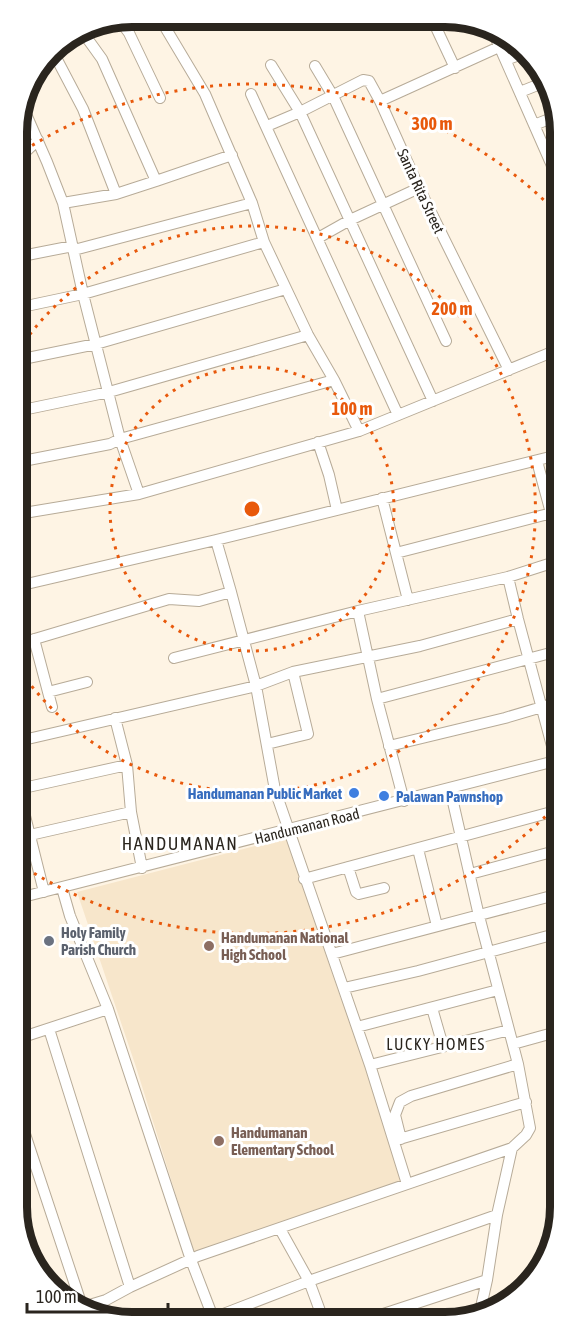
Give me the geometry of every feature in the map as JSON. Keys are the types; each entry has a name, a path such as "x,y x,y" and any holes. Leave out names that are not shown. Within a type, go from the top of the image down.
{"street":[{"path":"165,27 205,94 252,203 264,242 308,335 334,380 359,431"},
{"path":"436,27 455,68"},
{"path":"125,28 160,98"},
{"path":"87,38 102,59 156,181"},
{"path":"496,40 550,161"},
{"path":"380,101 499,47"},
{"path":"507,60 517,56"},
{"path":"57,59 83,109 116,194"},
{"path":"271,65 300,112 433,400"},
{"path":"315,66 333,96 446,341"},
{"name":"Santa Rita Street","path":"267,126 366,79 380,101 419,188 508,369"},
{"path":"520,92 539,85"},
{"path":"251,94 398,415"},
{"path":"28,119 63,204 120,439 139,494"},
{"path":"534,125 549,119"},
{"path":"27,150 38,140"},
{"path":"63,204 116,194 232,155"},
{"path":"318,238 350,220 419,188"},
{"path":"27,255 74,248 252,203"},
{"path":"27,306 83,294 264,242"},
{"path":"27,358 96,344 286,289"},
{"path":"27,409 109,392 308,335"},
{"path":"27,513 139,494 359,431 550,353"},
{"path":"27,460 110,444 120,439 334,380"},
{"path":"318,442 330,475 338,510"},
{"path":"27,584 550,457"},
{"path":"537,461 550,506"},
{"path":"382,498 408,600"},
{"path":"396,553 550,514"},
{"path":"216,540 256,686 275,790 304,879 397,1140 407,1184"},
{"path":"174,658 358,611 508,577 550,564"},
{"path":"508,577 550,738"},
{"path":"27,641 169,599 199,601 231,592"},
{"path":"358,611 377,699 404,801"},
{"path":"27,739 256,686 293,672 420,646 518,619"},
{"path":"34,639 52,707"},
{"path":"377,699 550,653"},
{"path":"267,744 308,734 293,672"},
{"path":"48,692 87,682"},
{"path":"389,746 505,718 550,704"},
{"path":"115,718 127,765 130,812 142,868"},
{"name":"Handumanan Road","path":"27,896 288,831 550,762"},
{"path":"27,788 127,765"},
{"path":"92,1304 106,1300 198,1256 512,1148 526,1135 530,1128 518,1064 479,916 450,789"},
{"path":"30,835 130,812"},
{"path":"304,879 550,813"},
{"path":"27,823 44,892"},
{"path":"418,849 437,926"},
{"path":"470,874 550,852"},
{"path":"348,867 356,892 359,894 384,888"},
{"path":"62,888 70,916 108,1009 210,1312"},
{"path":"332,954 550,896"},
{"path":"344,988 550,935"},
{"path":"357,1027 498,990"},
{"path":"432,1008 443,1046"},
{"path":"27,1036 108,1009"},
{"path":"48,1029 130,1287"},
{"path":"370,1065 509,1030"},
{"path":"513,1044 550,1034"},
{"path":"397,1140 395,1115 400,1102 411,1096 518,1064"},
{"path":"397,1140 526,1102"},
{"path":"27,1140 81,1299"},
{"path":"481,1305 497,1215 512,1148"},
{"path":"231,1312 309,1281 497,1215"},
{"path":"280,1229 309,1281 320,1312"},
{"path":"390,1312 487,1281"}],"shaded area":[{"path":"286,838 341,999 376,1087 402,1180 194,1253 136,1067 77,892"}],"place":[{"name":"Handumanan Public Market","path":"354,793"},
{"name":"Palawan Pawnshop","path":"384,796"},
{"name":"Holy Family Parish Church","path":"49,941"},
{"name":"Handumanan National High School","path":"209,946"},
{"name":"Handumanan Elementary School","path":"219,1141"}],"district":[{"name":"HANDUMANAN","path":"180,843"},
{"name":"LUCKY HOMES","path":"436,1044"}]}
